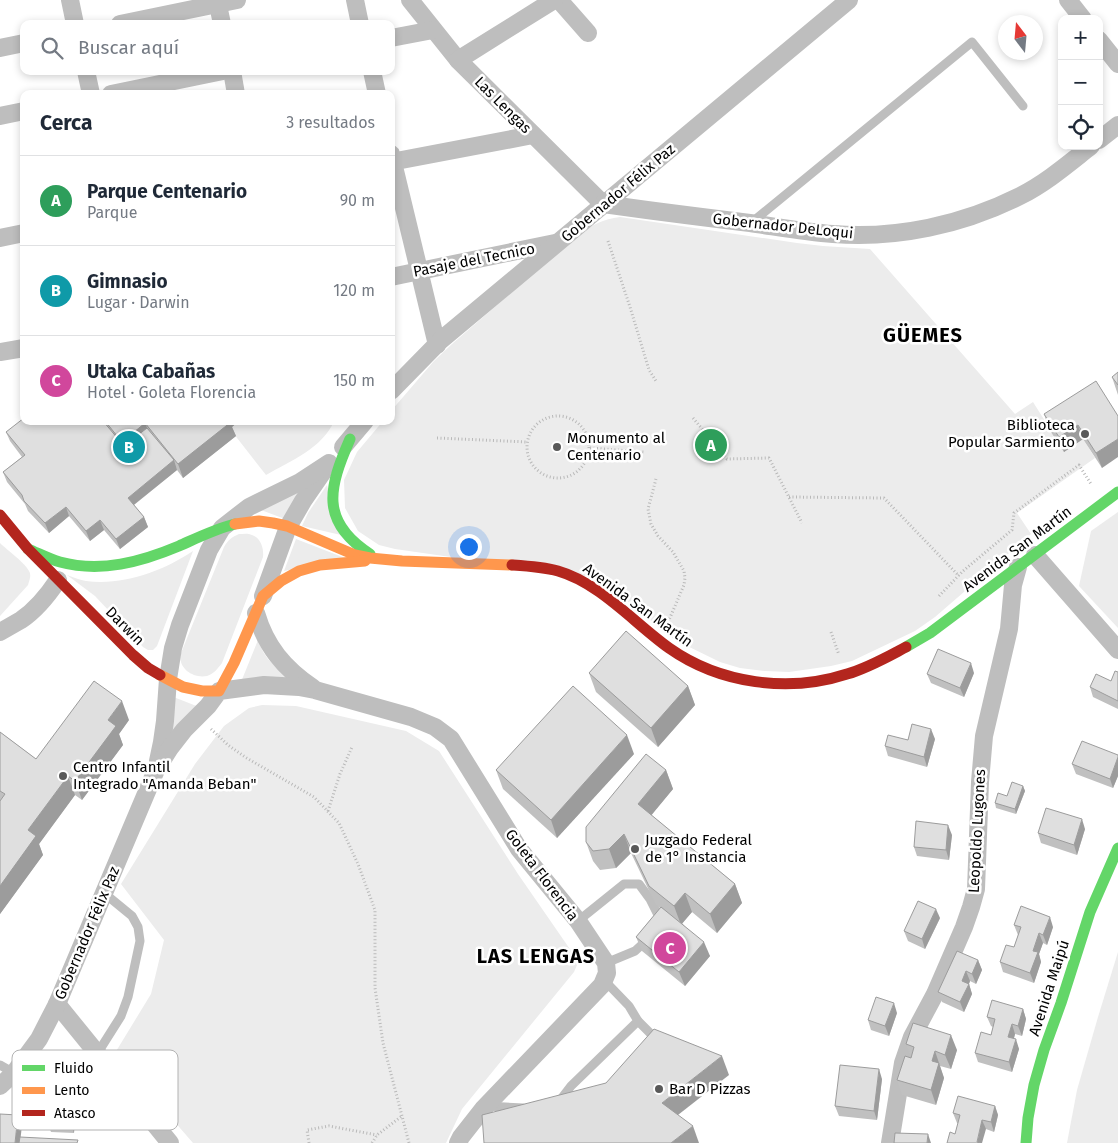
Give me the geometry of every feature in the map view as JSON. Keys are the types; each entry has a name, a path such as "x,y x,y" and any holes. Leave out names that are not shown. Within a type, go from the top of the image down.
{"main road":[{"path":"350,439 338,468 333,488 334,506 339,523 348,537 362,549 379,559"},
{"name":"Avenida San Martín","path":"288,527 365,558 526,566 546,568 568,574 586,582 669,648 690,661 716,672 744,680 775,684 805,684 835,678 868,666 930,633 1118,492"},
{"name":"Darwin","path":"0,515 28,549 148,668 183,687 202,691 219,691"},
{"path":"222,528 258,520 288,527"},
{"name":"Darwin","path":"28,549 57,562 79,567 105,567 129,563 163,553 222,528"},
{"name":"Avenida San Martín","path":"263,596 281,581 299,571 320,565 379,559"},
{"name":"Gobernador Félix Paz","path":"219,691 234,663 263,596"},
{"name":"Avenida Maipú","path":"1026,1143 1034,1086 1044,1050 1061,1004 1090,912 1118,848"}],"street":[{"path":"70,0 75,20"},
{"path":"138,20 217,2 237,0"},
{"path":"355,0 359,20"},
{"name":"Las Lengas","path":"410,0 458,60 603,204"},
{"path":"458,60 554,0"},
{"path":"559,0 588,34"},
{"name":"Gobernador Félix Paz","path":"395,387 437,345 848,0"},
{"path":"1068,0 1080,15"},
{"path":"217,2 221,20"},
{"path":"395,37 434,30"},
{"path":"0,48 20,44"},
{"path":"1103,45 1118,64"},
{"path":"87,75 90,90"},
{"path":"130,90 203,75"},
{"path":"233,75 235,90"},
{"path":"373,75 376,90"},
{"path":"0,116 20,112"},
{"path":"1103,137 1118,125"},
{"path":"395,158 533,135"},
{"name":"Gobernador DeLoqui","path":"603,204 833,234 885,234 935,227 994,208 1021,196 1047,180 1086,150"},
{"path":"395,171 437,345"},
{"path":"0,238 20,234"},
{"name":"Pasaje del Tecnico","path":"395,276 558,243"},
{"path":"0,352 20,349"},
{"name":"Gobernador Félix Paz","path":"263,596 288,527 303,501 329,463 362,425"},
{"name":"Gobernador Félix Paz","path":"156,770 165,722 168,679 173,648 206,556 222,528 249,507 300,482 329,463"},
{"path":"1035,555 1118,650"},
{"name":"Leopoldo Lugones","path":"890,1143 903,1063 909,1045 939,985 964,927 976,889 983,744 1009,629 1013,585 1018,567"},
{"path":"0,632 22,620 47,596 58,580"},
{"path":"256,613 266,641 275,653 297,677 315,690"},
{"name":"Goleta Florencia","path":"219,691 264,685 300,687 411,717 435,727 451,739 519,849 578,920 605,972"},
{"name":"Gobernador Félix Paz","path":"27,1050 39,1039 56,1004 156,770 184,730 208,706 219,691"},
{"path":"458,1143 486,1106 602,985 605,972"},
{"path":"56,1004 94,1050"},
{"name":"Gobernador Félix Paz","path":"0,1086 7,1069"},
{"path":"159,1130 170,1143"}],"lane":[{"path":"751,223 972,42 1023,106"},
{"path":"578,920 624,884 639,884 650,899 659,917 651,936 635,952 605,972 630,1006 638,1021 651,1034 655,1050"},
{"path":"99,1050 120,1016 128,997 140,941 138,927 132,916 104,893"},
{"path":"562,1109 553,1110 571,1086 638,1021"},
{"path":"486,1106 534,1108"}],"path":[{"path":"608,241 649,370 656,381"},
{"path":"566,416 584,428 590,448 588,458 575,474 555,479 545,476 536,470 528,457 526,442 536,424 545,418 566,416"},
{"path":"693,418 727,459 769,458 802,523"},
{"path":"437,438 526,442"},
{"path":"590,448 644,452"},
{"path":"937,599 959,576 1012,530 1014,513 1079,465"},
{"path":"656,479 648,509 651,524 658,536 673,552 684,571 685,578 666,626"},
{"path":"789,497 884,498 959,576"},
{"path":"831,632 840,658"},
{"path":"199,716 239,753 314,796 339,823 358,864 375,910 375,988 383,1043 410,1143"},
{"path":"328,811 340,774 352,747"},
{"path":"372,1143 377,1135 402,1116"},
{"path":"309,1143 307,1130 328,1126 377,1135"}],"shaded area":[{"path":"620,217 797,243 870,249 1015,414 1033,402 1064,451 1083,439 1095,458 1017,513 1031,534 935,617 915,631 852,661 789,672 740,668 720,662 675,640 598,578 395,549 379,545 358,531 345,508 344,480 357,452 380,425 395,425 395,406 434,361 452,344 579,234 608,219"},
{"path":"234,425 332,425 322,439 305,453 266,475 230,429"},
{"path":"303,485 285,519 261,510"},
{"path":"327,485 341,535 302,526 308,513"},
{"path":"1118,512 1118,628 1079,586 1091,531"},
{"path":"239,534 255,536 260,541 263,557 222,663 216,671 207,676 196,676 187,671 181,663 181,653 224,547 230,539"},
{"path":"296,539 345,558 284,571"},
{"path":"0,543 28,569 30,576 28,585 0,616"},
{"path":"193,551 157,646 153,650 143,647 95,596 67,575 84,581 100,582 128,579 156,571"},
{"path":"258,640 269,660 297,681 241,682"},
{"path":"171,696 199,707 168,741"},
{"path":"262,705 296,706 406,731 439,751 518,874 574,955 577,965 574,972 462,1109 446,1143 193,1143 178,1126 178,1050 117,1050 151,994 164,940 121,884 195,764 224,726 249,708"},
{"path":"1118,952 1118,1143 1067,1143 1077,1090"}],"building":[{"path":"1118,372 1118,385 1112,377"},
{"name":"Biblioteca Popular Sarmiento","path":"1096,381 1118,416 1118,439 1096,453 1078,425 1059,437 1044,414"},
{"path":"20,421 20,425 106,425 124,446 147,428 174,460 128,498 144,517 116,539 100,520 86,531 66,507 45,523 24,501 22,495 3,472 25,455 6,432"},
{"path":"108,425 143,425 122,442"},
{"path":"147,425 227,425 178,464"},
{"path":"626,631 688,686 651,728 589,673"},
{"path":"938,649 971,663 960,688 927,674"},
{"path":"1115,671 1118,672 1118,701 1090,687 1096,674 1111,681"},
{"path":"94,681 122,701 108,720 116,726 75,781 68,776 28,830 36,836 0,886 0,801 5,794 0,791 0,732 36,759"},
{"path":"573,686 627,735 551,820 496,770"},
{"path":"912,724 931,729 924,757 885,746 888,735 908,740"},
{"path":"1082,741 1118,755 1110,779 1072,764"},
{"name":"Juzgado Federal de 1° Instancia","path":"646,754 666,770 638,804 735,884 710,914 685,893 674,906 649,886 624,834 609,849 593,851 586,842 586,827"},
{"path":"1012,782 1023,786 1015,809 995,803 998,793 1007,796"},
{"path":"1046,808 1082,819 1074,845 1038,833"},
{"path":"916,821 948,825 946,850 914,847"},
{"path":"918,901 936,909 922,939 904,931"},
{"path":"1021,906 1050,917 1043,935 1039,933 1033,951 1038,952 1030,973 1000,962 1006,945 1014,947 1021,927 1014,925"},
{"path":"661,907 704,942 679,972 636,937"},
{"path":"957,951 978,960 972,974 966,971 962,981 969,984 960,1002 938,992"},
{"path":"876,997 894,1003 885,1026 868,1020"},
{"path":"992,1000 1023,1009 1018,1026 1012,1024 1008,1037 1016,1039 1009,1062 975,1053 981,1032 991,1035 995,1019 987,1017"},
{"path":"913,1023 951,1035 945,1055 935,1051 932,1061 939,1063 931,1090 897,1080 905,1056 911,1058 914,1047 906,1044"},
{"path":"654,1029 722,1056 662,1103 693,1126 671,1143 484,1143 482,1115 606,1083"},
{"path":"840,1065 879,1069 874,1111 835,1106"},
{"path":"958,1096 995,1106 991,1122 982,1120 977,1142 980,1143 947,1143 950,1132 955,1134 960,1115 953,1113"},
{"path":"0,1114 12,1115 12,1130 16,1130 15,1143 0,1143"},
{"path":"895,1133 928,1134 927,1143 894,1143"},
{"path":"20,1137 78,1140 77,1143 19,1143"}],"traffic: fast":[{"path":"350,439 337,473 333,502 336,516 342,529 354,542 370,554"},
{"path":"906,647 930,633 1118,492"},
{"path":"28,549 60,562 75,565 106,566 150,557 235,524"},
{"path":"1026,1143 1034,1085 1044,1050 1090,912 1118,848"}],"traffic: slow":[{"path":"235,524 259,521 287,526 355,555 370,558 512,565"},
{"path":"160,675 183,687 202,691 219,691 234,663 263,596 281,581 299,571 320,565 365,561"}],"traffic: jam":[{"path":"0,515 28,549 133,655 148,668 160,675"},
{"path":"512,565 558,571 573,577 602,594 669,648 689,660 710,670 755,682 779,684 825,680 862,669 906,647"}],"place":[{"name":"Biblioteca Popular Sarmiento","path":"1085,434"},
{"name":"Parque Centenario","path":"711,445"},
{"name":"Gimnasio","path":"129,447"},
{"name":"Monumento al Centenario","path":"557,447"},
{"name":"Centro Infantil Integrado \"Amanda Beban\"","path":"63,776"},
{"name":"Juzgado Federal de 1° Instancia","path":"635,849"},
{"name":"Utaka Cabañas","path":"670,948"},
{"name":"Bar D Pizzas","path":"659,1089"}],"district":[{"name":"GÜEMES","path":"923,335"},
{"name":"LAS LENGAS","path":"536,956"}]}
